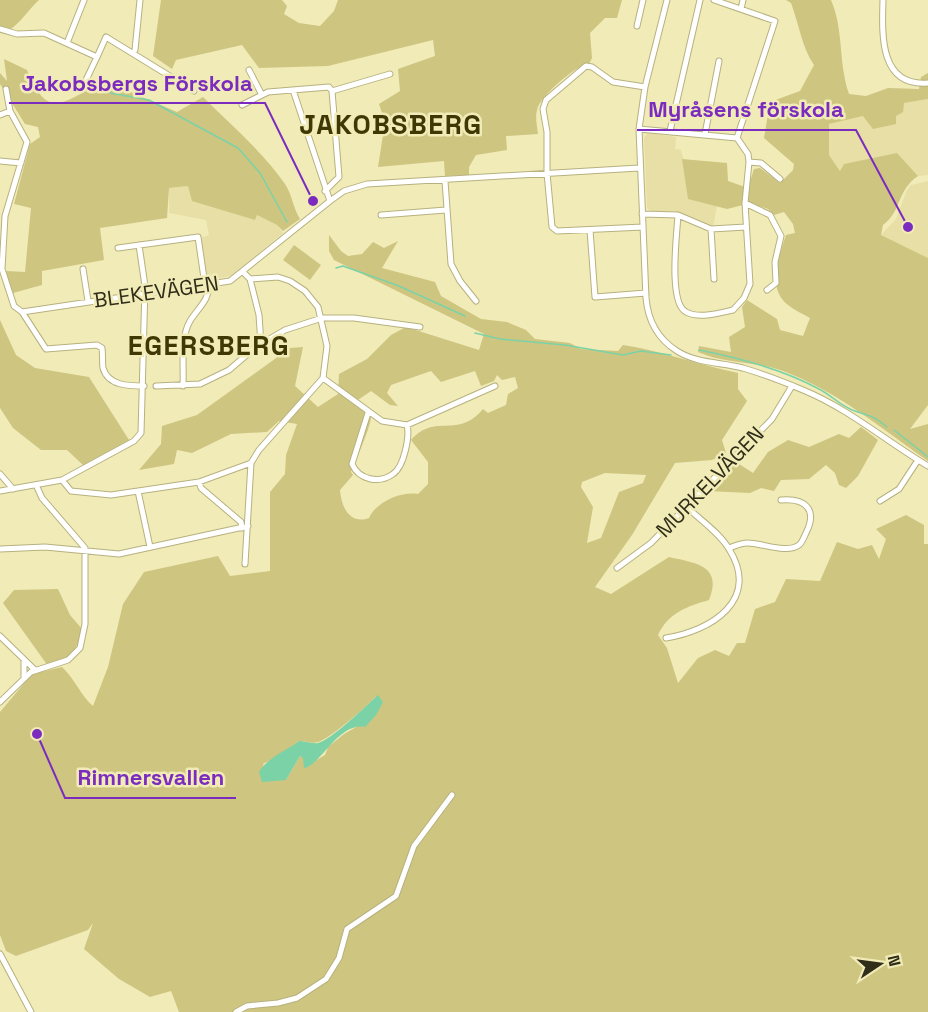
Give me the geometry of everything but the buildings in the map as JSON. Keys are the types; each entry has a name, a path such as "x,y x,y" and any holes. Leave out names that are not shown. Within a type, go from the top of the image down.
{"street":[{"path":"67,43 84,0"},
{"path":"135,50 140,0"},
{"path":"637,26 643,0"},
{"path":"667,0 645,87 639,129 646,293 651,324 680,353 699,361 744,368 834,405 928,466"},
{"path":"670,131 700,0"},
{"path":"714,0 775,21 737,138"},
{"path":"741,9 744,0"},
{"path":"883,0 884,42 891,66 896,74 910,82 928,83"},
{"path":"0,29 17,34 44,33 97,57"},
{"path":"86,80 106,37 194,92"},
{"path":"705,134 720,61"},
{"path":"643,227 558,231 552,227 547,173 547,132 542,116 546,100 586,66 614,82 645,87"},
{"path":"249,70 262,95"},
{"path":"332,91 390,74"},
{"path":"242,105 262,95 329,87 332,91 339,177 325,191"},
{"path":"6,89 10,111 27,142 5,216 2,264 14,306 22,312 46,349 97,345 102,348 102,365 107,376 122,385 144,386"},
{"path":"292,90 330,201"},
{"path":"0,115 10,111"},
{"path":"639,129 737,138 748,154 745,203 750,284 744,298 733,310 700,315 688,312 679,305 676,296 678,215"},
{"path":"0,161 21,163"},
{"path":"749,162 762,163 780,179"},
{"name":"BLEKEVÄGEN","path":"22,312 230,281 330,201 344,192 367,184 639,168"},
{"path":"445,181 451,264 460,281 476,301"},
{"path":"745,203 770,215 781,236 775,262 776,283 767,290"},
{"path":"381,215 446,210"},
{"path":"642,214 678,215 711,229 746,227"},
{"path":"711,229 714,279"},
{"path":"590,230 595,297 646,293"},
{"path":"118,248 198,237 207,285 207,298 190,320 186,332 183,386"},
{"path":"0,491 37,487 62,480 134,441 141,434 144,386 144,294 140,245"},
{"path":"83,269 88,302"},
{"path":"243,272 250,279 259,315 261,344"},
{"path":"245,564 245,527 251,464 259,450 323,378 327,346 318,307 305,291 290,281 278,277 250,279"},
{"path":"156,386 200,384 229,370 261,344 285,330 322,318 354,318 420,327"},
{"path":"323,378 382,422 407,425 495,386"},
{"name":"MURKELVÄGEN","path":"616,568 651,543 687,507 772,419 792,386"},
{"path":"368,413 352,465 355,472 369,480 392,475 397,470 411,437 407,425"},
{"path":"880,501 899,489 918,460"},
{"path":"62,480 71,491 111,495 199,482 251,464"},
{"path":"0,474 13,489"},
{"path":"199,482 201,488 245,527"},
{"path":"0,702 35,670 68,660 80,648 86,624 86,551 42,498 37,487"},
{"path":"138,491 150,547"},
{"path":"729,548 744,543 791,549 800,544 811,523 811,515 807,506 794,499 780,500"},
{"path":"666,638 684,635 717,620 732,605 739,581 736,564 729,548 687,507"},
{"path":"0,549 45,547 119,554 245,527"},
{"path":"0,636 10,643 24,661 35,670"},
{"path":"24,661 24,678"},
{"path":"236,1012 247,1006 278,1003 297,998 326,979 339,958 347,929 396,896 414,846 452,795"},
{"path":"0,954 31,1012"}],"shaded area":[{"path":"0,0 39,0 11,29 0,26"},
{"path":"161,0 282,0 287,6 284,14 299,23 320,26 334,11 338,0 622,0 617,18 605,18 590,33 592,58 589,64 583,65 568,75 539,104 536,116 538,134 506,136 507,150 476,155 469,167 469,175 445,176 444,161 378,167 385,122 379,104 400,91 398,69 435,56 433,40 328,66 259,68 242,45 176,60 172,69 153,56"},
{"path":"786,0 831,0 838,23 843,70 849,94 866,96 888,88 919,89 921,77 928,73 928,99 904,103 903,112 896,116 896,124 873,129 863,116 829,124 829,155 840,171 844,164 897,153 918,176 902,194 893,214 883,225 881,235 928,258 928,405 910,429 928,424 928,461 840,400 803,379 773,368 718,359 698,352 699,346 731,352 729,337 745,327 742,307 747,300 777,319 780,330 803,336 810,318 795,310 782,299 776,284 777,268 786,235 795,233 793,224 784,212 774,215 768,209 743,201 743,205 727,209 688,199 682,159 727,163 728,181 748,188 754,169 760,168 780,183 793,170 794,164 764,138 770,102 800,91 814,65 791,3"},
{"path":"4,59 27,70 43,98 52,103 60,103 107,82 177,112 203,97 276,172 287,188 300,219 283,231 277,225 257,215 255,220 192,201 188,186 169,188 167,218 100,228 104,260 42,271 42,285 13,293 6,271 25,272 31,208 14,204 30,144 40,137 38,127 25,124 0,84 0,73 7,81"},
{"path":"928,99 928,175 918,176 897,153 840,171 829,155 829,124 863,116 896,124 896,115 904,103"},
{"path":"648,133 676,137 675,149 681,150 690,183 717,205 713,228 705,227 674,211 650,211 647,208 644,138"},
{"path":"928,181 928,258 881,235 896,219 911,185"},
{"path":"188,186 224,210 255,220 257,215 277,225 283,233 231,276 207,280 201,238 209,235 206,220 169,213 169,188"},
{"path":"329,235 341,251 348,256 362,254 373,242 384,248 398,241 382,268 435,282 441,296 481,319 507,322 526,330 535,339 570,343 581,349 618,351 623,345 738,373 738,389 747,401 722,440 726,453 712,460 675,463 632,535 595,587 611,594 669,557 697,564 709,573 712,588 709,600 686,608 673,616 662,627 658,635 667,648 678,683 698,658 715,650 729,656 737,643 745,643 755,609 775,602 786,579 820,581 837,542 858,549 872,545 879,559 886,539 876,529 906,515 924,525 924,544 928,544 928,1012 179,1012 171,991 150,997 119,979 84,949 93,923 88,930 16,956 6,951 0,935 0,712 32,674 62,667 93,706 108,667 123,604 144,572 218,556 230,576 270,571 270,492 285,474 286,455 297,424 279,421 267,432 231,434 192,453 177,450 174,464 139,470 161,444 162,426 197,415 290,348 303,347 295,386 318,407 338,394 339,374 367,359 391,335 406,327 479,350 484,334 334,260 329,251","holes":["431,371 441,382 475,371 481,386 494,381 497,375 502,380 515,377 518,388 508,394 506,405 488,413 483,409 464,423 438,426 420,432 411,440 428,462 428,484 418,494 404,494 383,503 372,512 369,518 362,520 352,517 342,503 340,490 353,475 351,472 371,419 369,410 358,400 371,391 390,405 398,406 387,393 391,385","605,473 646,475 643,483 619,492 601,538 587,543 593,507 581,487 582,482","376,696 358,726 328,747 325,755 313,762 300,756 286,780 268,780 263,764 284,753 299,741 314,743 323,740 348,722"]},
{"path":"294,245 321,265 310,280 283,260"},
{"path":"0,320 16,355 35,368 89,377 129,440 83,465 67,450 41,450 13,428 0,408"},
{"path":"861,427 878,440 858,476 846,488 839,485 835,473 826,465 809,479 781,480 774,491 761,488 750,493 708,491 736,462 753,473 768,452 788,440 809,447 839,434 849,438"},
{"path":"58,589 70,615 82,629 75,649 67,657 48,666 3,603 14,590"},
{"path":"378,695 383,702 376,715 365,727 348,730 308,767 304,768 303,758 300,756 286,780 262,782 259,772 272,759 299,741 318,743 331,736"}],"waterway":[{"path":"110,93 149,100 238,148 260,173 287,222"},
{"path":"336,268 343,266 399,286 465,316"},
{"path":"475,333 500,339 565,345 623,355 641,351 671,355"},
{"path":"699,350 776,370 819,389 841,404 874,418 887,427"},
{"path":"894,430 928,457"}],"place":[{"name":"Jakobsbergs Förskola","path":"313,201"},
{"name":"Myråsens förskola","path":"908,227"},
{"name":"Rimnersvallen","path":"37,734"}],"district":[{"name":"JAKOBSBERG","path":"391,125"},
{"name":"EGERSBERG","path":"209,346"}]}
